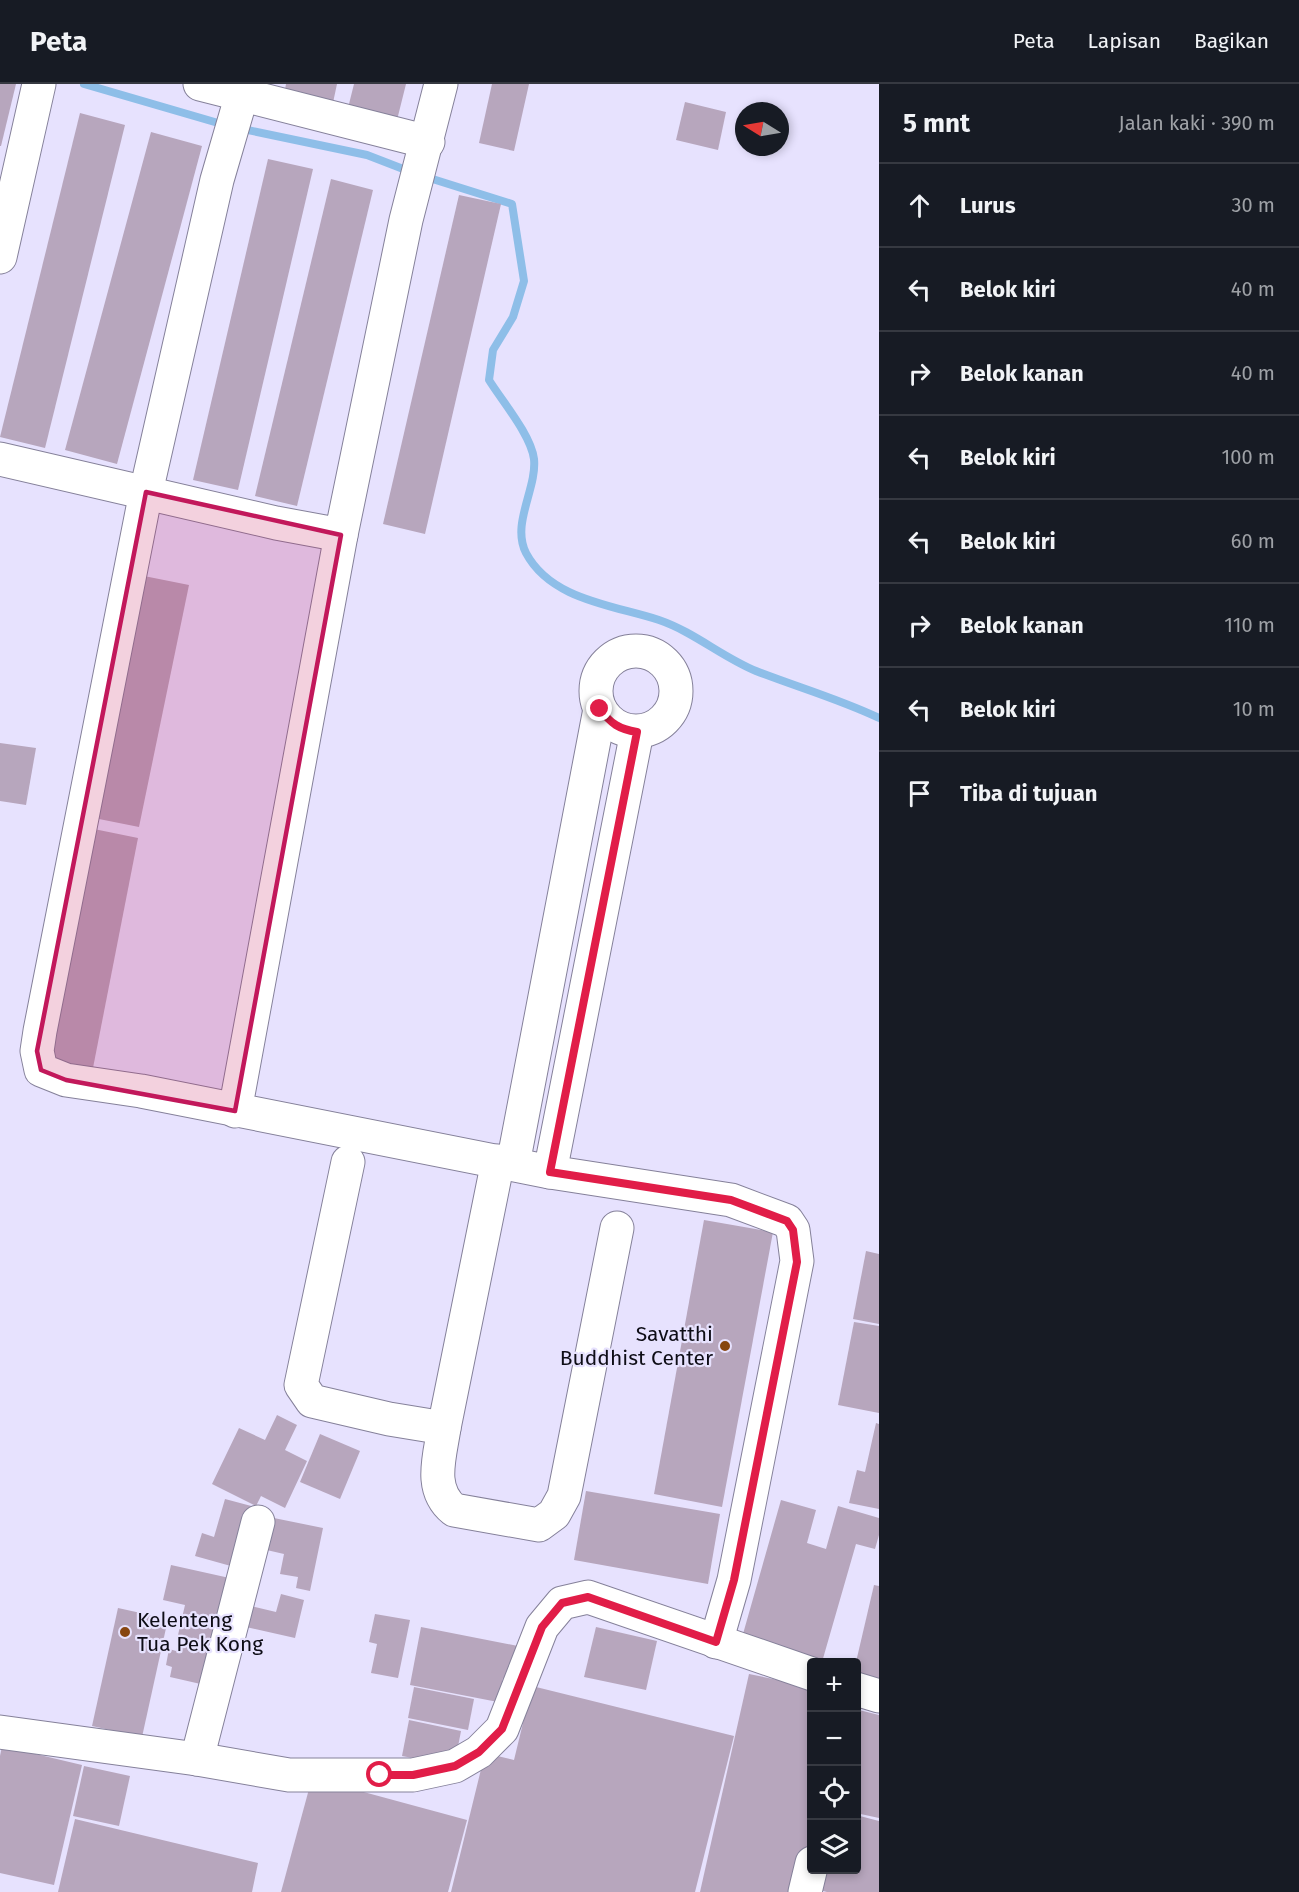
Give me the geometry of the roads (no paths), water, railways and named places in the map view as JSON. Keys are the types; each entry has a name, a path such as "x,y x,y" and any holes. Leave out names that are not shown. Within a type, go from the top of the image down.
{"street":[{"path":"200,84 427,145"},
{"path":"235,1111 341,535 406,219 441,84"},
{"path":"0,257 38,87"},
{"path":"242,96 217,180 146,492 37,1052 41,1070 66,1080 141,1091 550,1172 731,1200 787,1221 793,1230 797,1262 734,1580 716,1642"},
{"path":"0,459 276,523 341,535"},
{"path":"640,651 657,656 669,668 675,684 675,701 667,716 654,727 637,732 622,729 609,722 600,709 596,692 599,676 609,662 623,653 640,651"},
{"path":"600,709 505,1163 444,1428 437,1485 445,1502 454,1509 539,1525 555,1514 564,1496 617,1228"},
{"path":"550,1172 637,732"},
{"path":"348,1162 301,1385 312,1401 389,1419 444,1428"},
{"path":"197,1759 258,1522"},
{"path":"0,1732 197,1759 289,1775 413,1775 455,1766 479,1752 502,1729 542,1627 562,1603 588,1597 807,1672"},
{"path":"861,1691 879,1696"},
{"path":"805,1892 809,1874"}],"waterway":[{"path":"84,84 225,125"},
{"path":"238,128 367,155 411,172"},
{"path":"423,176 512,204 524,281 513,317 493,350 489,380 522,429 532,450 534,470 521,530 526,553 537,569 551,581 585,599 672,625 756,671 879,718"}],"place":[{"name":"Savatthi Buddhist Center","path":"725,1346"},
{"name":"Kelenteng Tua Pek Kong","path":"125,1632"}]}
